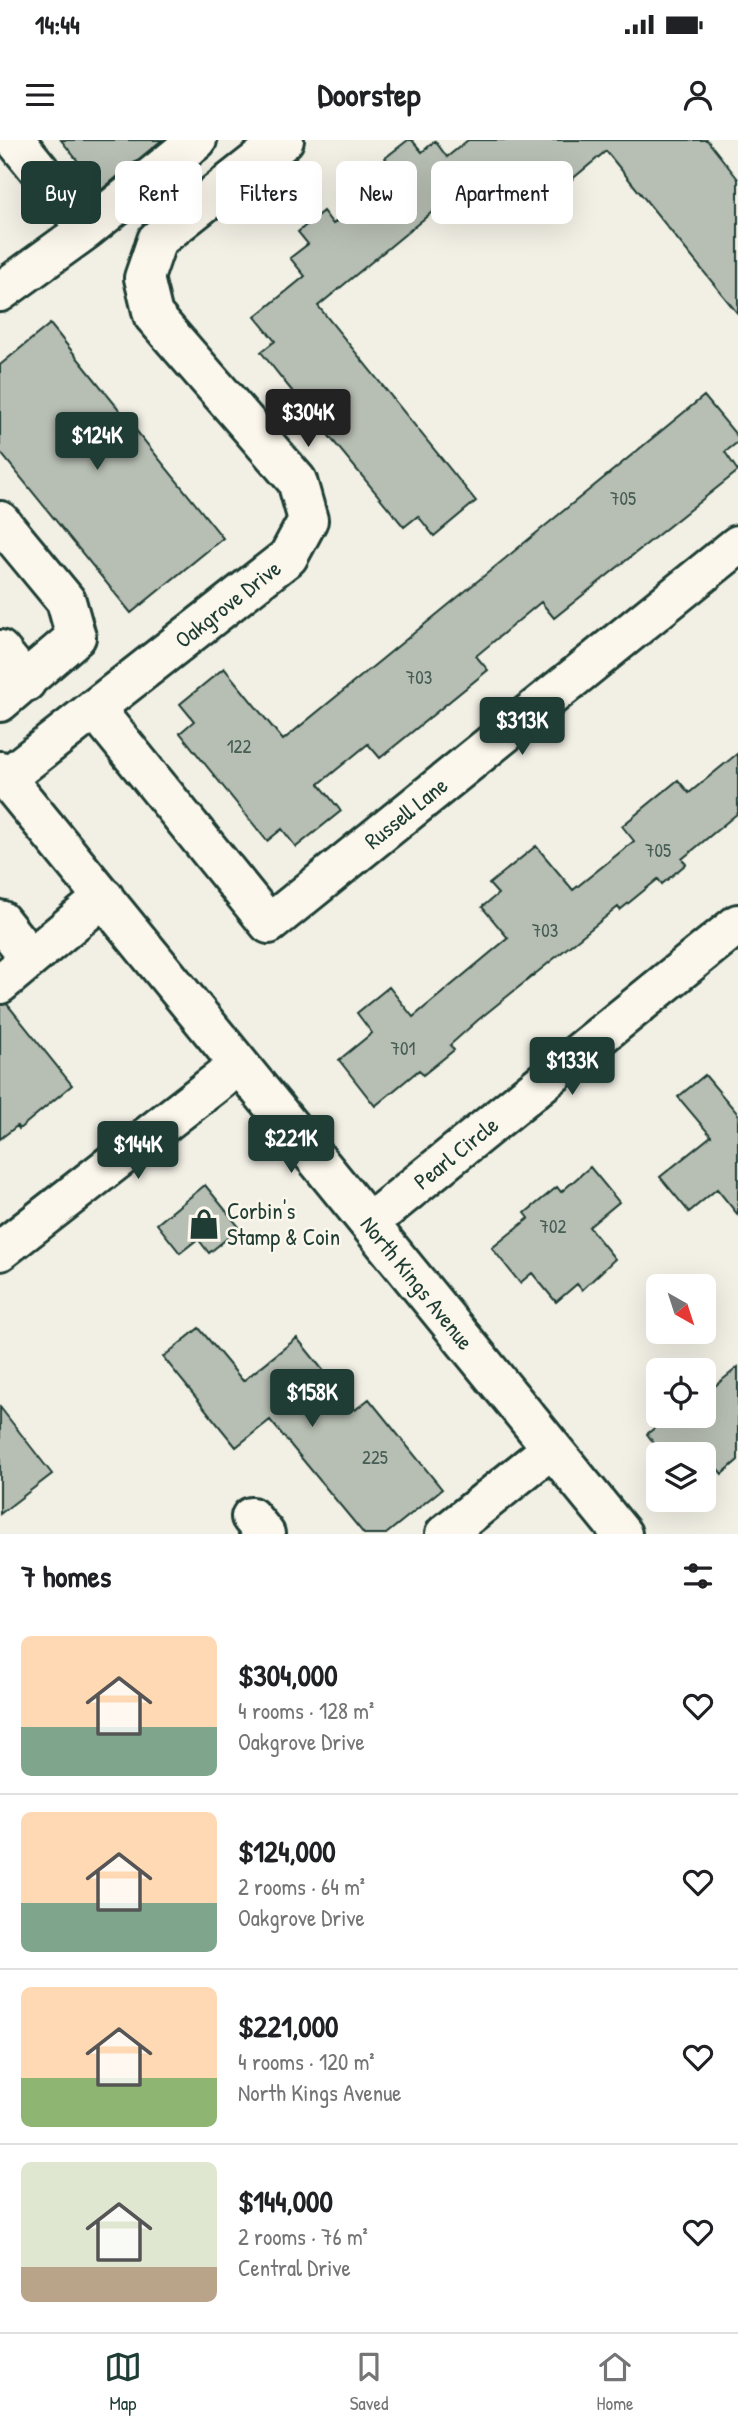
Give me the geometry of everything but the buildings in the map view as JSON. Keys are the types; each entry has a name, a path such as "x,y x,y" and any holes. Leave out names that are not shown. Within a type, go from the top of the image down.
{"street":[{"path":"15,140 87,229"},
{"path":"0,292 87,229 197,140"},
{"name":"Oakgrove Drive","path":"3,775 95,709 288,557 308,520 297,481 153,315 144,278 157,240 284,140"},
{"path":"0,521 66,601 76,637 13,692 0,650"},
{"name":"Russell Lane","path":"95,709 269,923 738,545"},
{"name":"North Kings Avenue","path":"3,775 622,1534"},
{"path":"0,984 104,897"},
{"path":"0,920 30,958"},
{"name":"Pearl Circle","path":"369,1223 738,925"},
{"path":"0,1251 239,1065"},
{"path":"445,1534 552,1448"}],"place":[{"name":"Corbin's Stamp & Coin","path":"204,1224"}]}
